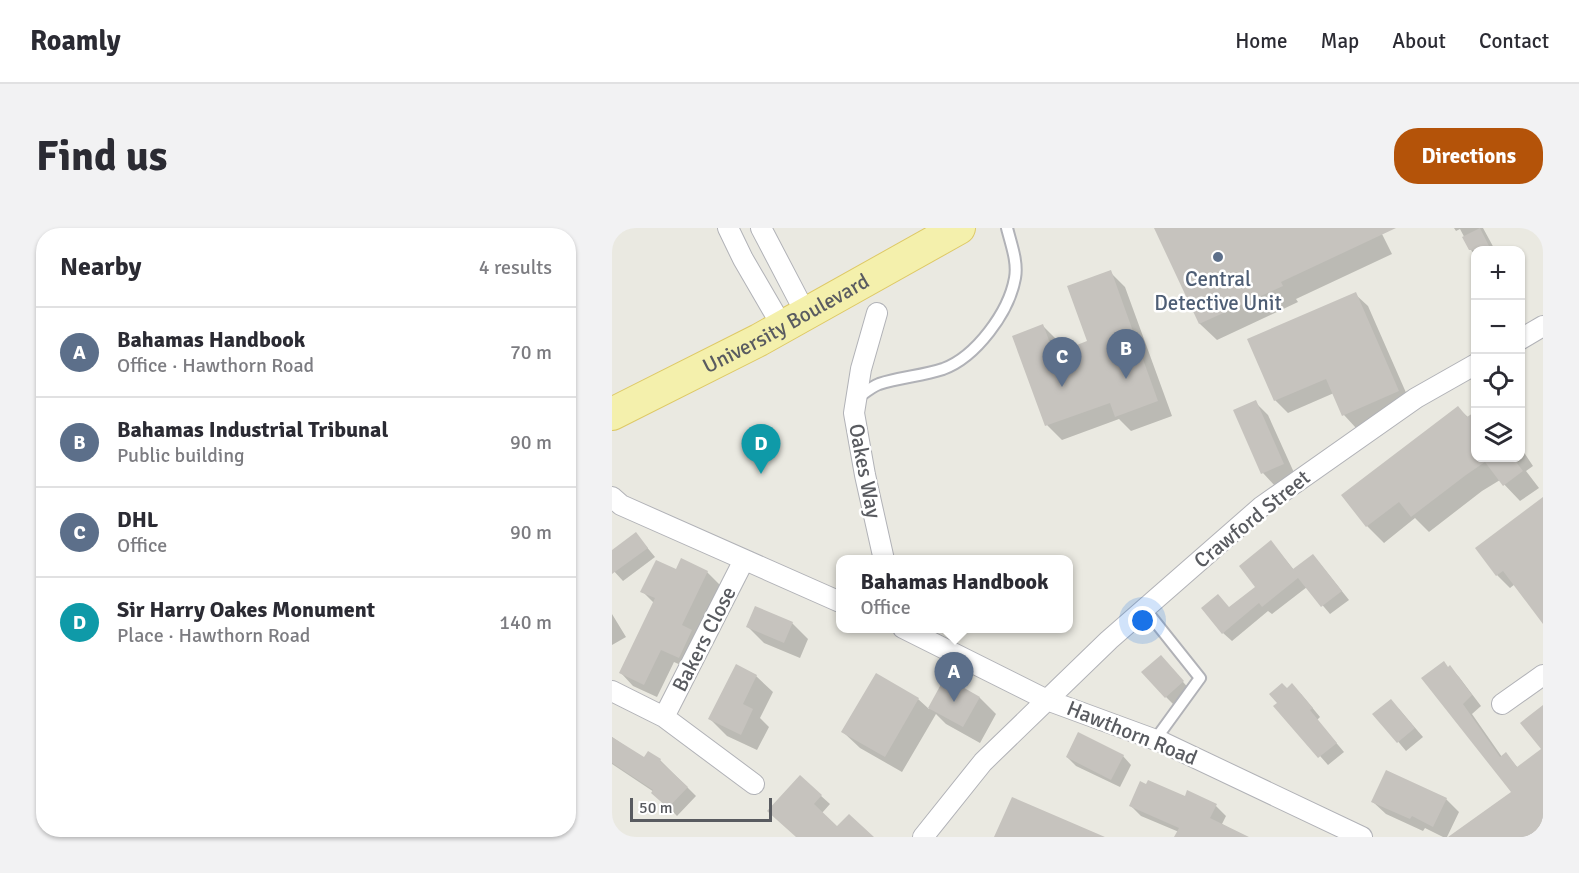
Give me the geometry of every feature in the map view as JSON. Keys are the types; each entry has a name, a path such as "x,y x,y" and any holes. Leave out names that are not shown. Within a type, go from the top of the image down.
{"main road":[{"name":"University Boulevard","path":"612,414 759,340 959,228"}],"street":[{"path":"728,228 743,259 794,320"},
{"path":"761,228 794,320"},
{"name":"Oakes Way","path":"877,312 861,369 854,412 883,555"},
{"path":"1525,337 1543,326"},
{"name":"Crawford Street","path":"924,837 983,762 1145,609 1261,507 1416,398 1471,367"},
{"path":"612,497 621,505 836,600"},
{"name":"Bakers Close","path":"664,717 744,560"},
{"name":"Hawthorn Road","path":"924,634 1047,700 1155,740 1362,837"},
{"path":"1502,704 1543,675"},
{"name":"Bakers Close","path":"612,690 664,717 754,784"}],"lane":[{"path":"856,399 878,384 929,373 955,364 981,341 1007,303 1015,277 1015,258 1007,228"},
{"path":"1145,609 1200,678 1155,740"}],"building":[{"name":"Central Detective Unit","path":"1154,228 1396,228 1281,282 1283,286 1199,324"},
{"path":"1480,228 1489,246 1471,246 1469,250 1462,237"},
{"path":"1111,270 1158,401 1115,417 1110,403 1045,426 1012,336 1043,324 1054,354 1087,341 1067,286"},
{"path":"1356,292 1399,391 1342,416 1326,379 1274,401 1247,339"},
{"path":"1256,400 1284,464 1261,474 1233,410"},
{"path":"1458,406 1467,417 1471,414 1471,462 1485,462 1411,517 1399,502 1366,527 1341,495"},
{"path":"1485,462 1516,462 1523,471 1503,486"},
{"path":"1543,497 1543,624 1503,571 1496,576 1475,548"},
{"path":"636,532 648,548 612,574 612,550"},
{"path":"1271,540 1293,569 1313,554 1342,591 1321,607 1298,578 1262,607 1259,603 1222,634 1201,608 1218,594 1229,607 1255,587 1239,566"},
{"path":"681,558 708,571 682,625 692,630 679,658 661,650 644,685 619,673 655,598 640,592 656,560 676,569"},
{"path":"755,606 793,622 784,643 746,627"},
{"path":"1161,655 1184,681 1165,698 1141,672"},
{"path":"1444,661 1448,667 1450,665 1472,695 1463,704 1500,757 1506,752 1517,767 1541,749 1520,723 1543,705 1543,837 1448,837 1511,792 1421,678"},
{"path":"736,664 757,675 743,704 753,709 741,735 708,719"},
{"path":"876,673 919,698 885,757 841,732"},
{"path":"945,677 980,697 963,727 928,708"},
{"path":"1282,683 1287,688 1292,683 1313,708 1310,710 1337,743 1318,758 1273,706 1277,703 1269,694"},
{"path":"1391,699 1415,728 1397,743 1372,714"},
{"path":"1078,732 1124,755 1111,780 1066,757"},
{"path":"612,737 644,757 648,751 661,759 660,761 688,787 668,808 651,793 653,790 612,763"},
{"path":"1386,770 1447,798 1433,827 1412,816 1410,819 1371,802"},
{"path":"800,775 822,795 814,804 837,826 849,814 874,837 796,837 767,811"},
{"path":"1148,780 1185,796 1187,790 1217,804 1210,818 1249,837 1174,837 1179,828 1129,806 1140,781 1146,784"},
{"path":"1012,797 1105,837 994,837"}],"place":[{"name":"Central Detective Unit","path":"1218,257"},
{"name":"Bahamas Industrial Tribunal","path":"1126,379"},
{"name":"DHL","path":"1062,387"},
{"name":"Sir Harry Oakes Monument","path":"761,474"},
{"name":"Bahamas Handbook","path":"954,702"}]}
